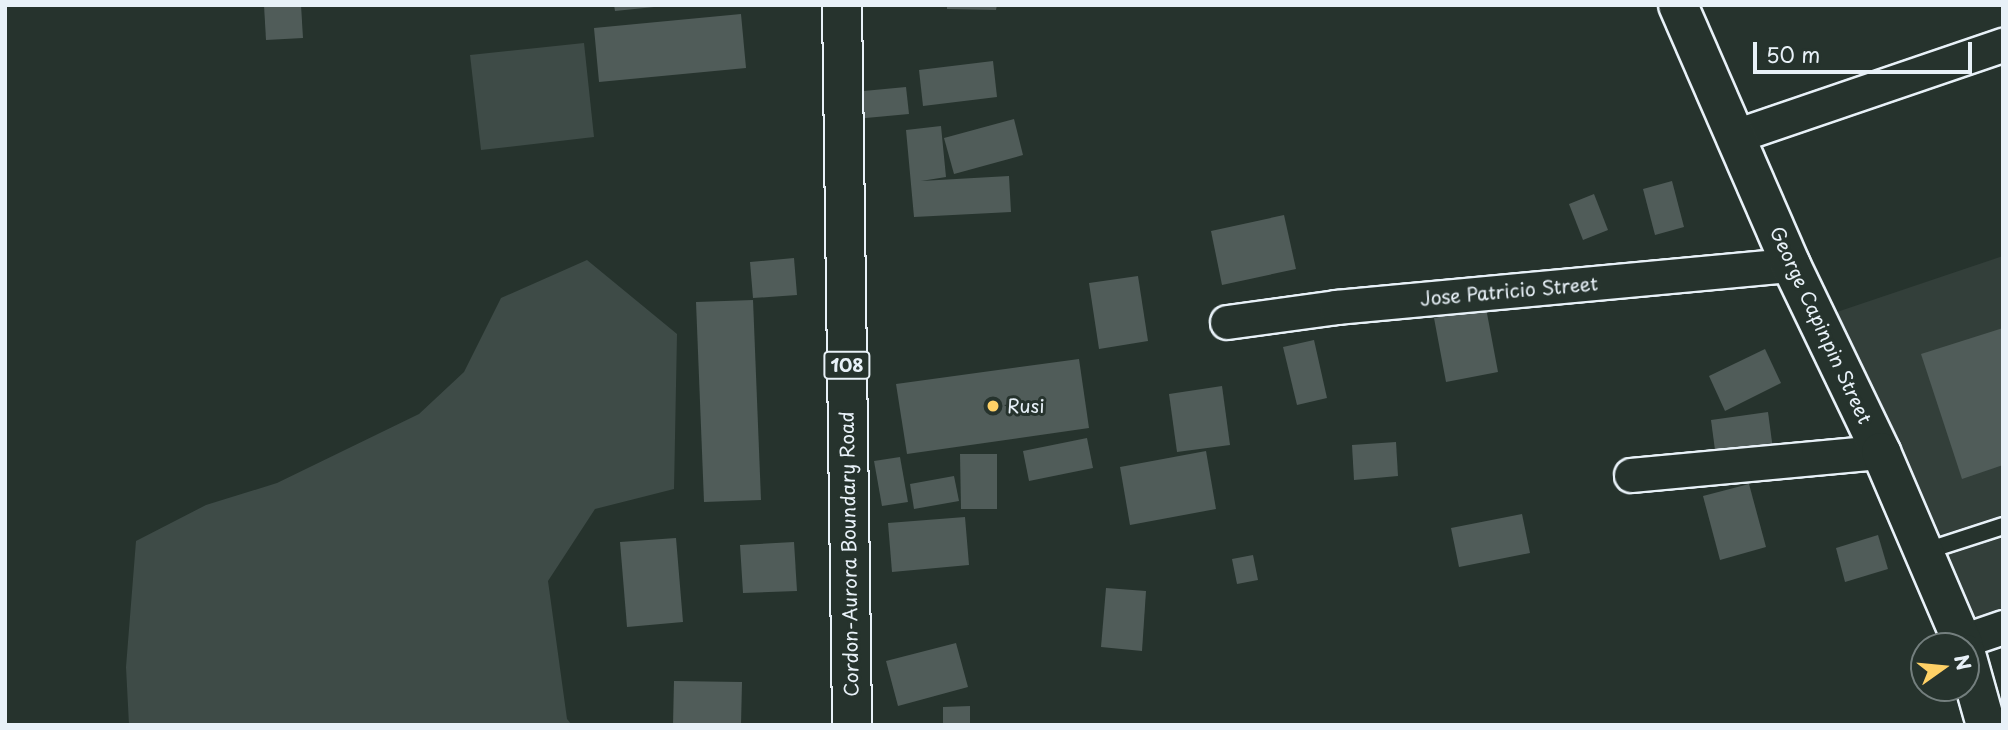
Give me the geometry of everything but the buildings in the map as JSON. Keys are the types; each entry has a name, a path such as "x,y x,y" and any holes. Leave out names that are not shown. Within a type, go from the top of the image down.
{"street":[{"name":"Cordon-Aurora Boundary Road","path":"842,5 852,725"},
{"name":"George Capinpin Street","path":"1678,5 1791,264 1881,453 1958,632"},
{"path":"1735,136 2003,45"},
{"name":"Jose Patricio Street","path":"1227,322 1336,307 1791,264"},
{"path":"1631,475 1881,453"},
{"path":"1980,639 2003,627"},
{"name":"George Capinpin Street","path":"1980,702 1986,725"}],"lane":[{"path":"1923,552 2003,526"}],"shaded area":[{"path":"584,43 594,137 481,150 470,55"},
{"path":"2003,256 2003,616 1978,625 1831,314"},
{"path":"587,260 677,334 674,489 595,509 548,581 567,719 572,725 129,725 126,667 136,541 206,505 277,483 419,414 464,372 501,298"}],"place":[{"name":"Rusi","path":"993,406"}]}
